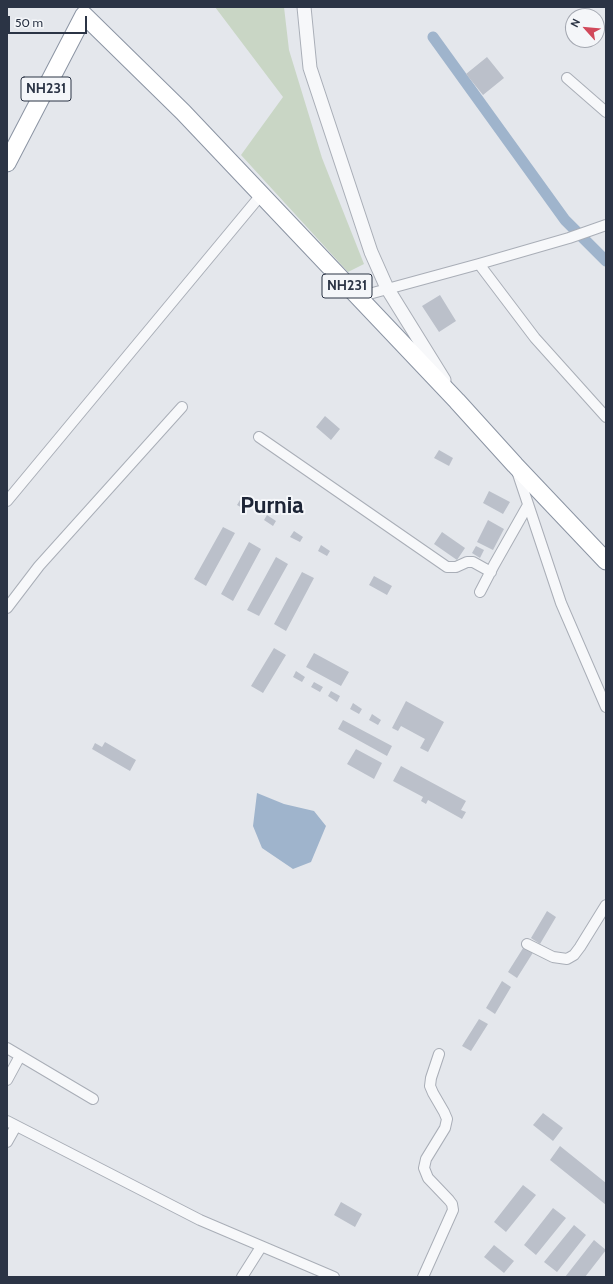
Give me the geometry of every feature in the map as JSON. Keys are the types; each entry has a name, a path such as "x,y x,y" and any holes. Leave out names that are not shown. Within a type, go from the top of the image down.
{"highway":[{"name":"NH231","path":"7,163 80,11 183,112 457,401 606,561"}],"street":[{"path":"304,7 310,68 371,252 387,288 457,401"},
{"path":"567,78 606,112"},
{"path":"7,501 261,195"},
{"path":"358,297 569,238 606,225"},
{"path":"479,264 535,338 606,417"},
{"path":"7,608 38,566 182,407"},
{"path":"259,437 447,567 456,567 467,562 473,562 491,572"},
{"path":"515,465 561,603 606,706"},
{"path":"480,592 528,505"},
{"path":"527,944 553,957 567,959 574,955 580,947 606,905"},
{"path":"7,1048 93,1099"},
{"path":"423,1277 453,1210 452,1204 428,1178 424,1168 426,1159 445,1128 448,1119 430,1086 431,1078 439,1054"},
{"path":"7,1080 20,1056"},
{"path":"7,1142 11,1123 200,1220 334,1277"},
{"path":"242,1277 262,1246"}],"green space":[{"path":"215,7 284,7 289,50 322,158 364,264 348,272 241,155 283,97"}],"water":[{"path":"257,793 284,804 314,811 326,826 311,862 293,869 262,848 253,826"}],"building":[{"path":"487,57 504,78 483,95 466,74"},
{"path":"440,295 456,321 439,332 422,306"},
{"path":"325,416 340,429 331,440 316,427"},
{"path":"439,450 453,458 449,466 434,458"},
{"path":"489,491 510,502 503,514 483,503"},
{"path":"240,500 249,505 246,510 237,505"},
{"path":"267,515 276,521 273,526 264,520"},
{"path":"488,520 504,529 493,550 477,542"},
{"path":"223,527 235,533 206,586 194,579"},
{"path":"294,531 303,537 300,542 290,537"},
{"path":"442,532 465,548 457,560 434,544"},
{"path":"249,542 261,549 233,601 221,594"},
{"path":"321,545 330,551 327,556 318,551"},
{"path":"476,546 484,550 480,558 472,553"},
{"path":"276,557 288,564 259,616 247,610"},
{"path":"302,572 314,578 286,631 274,624"},
{"path":"374,576 392,586 387,595 369,585"},
{"path":"274,648 286,655 263,693 251,686"},
{"path":"314,653 349,672 341,686 306,667"},
{"path":"296,671 305,677 302,682 293,677"},
{"path":"314,682 323,687 320,692 311,687"},
{"path":"331,691 340,696 337,702 328,696"},
{"path":"406,701 444,722 428,752 420,748 425,739 401,726 398,731 392,728"},
{"path":"353,703 362,709 359,714 350,709"},
{"path":"372,714 381,720 378,725 369,720"},
{"path":"343,720 392,746 387,756 338,729"},
{"path":"105,742 136,760 130,771 92,749 95,743 102,747"},
{"path":"356,749 382,763 374,779 347,764"},
{"path":"401,766 466,801 461,810 466,812 462,819 428,800 426,804 421,801 423,797 393,781"},
{"path":"547,911 556,917 540,944 531,938"},
{"path":"525,945 534,951 517,978 508,972"},
{"path":"502,981 511,987 495,1014 486,1008"},
{"path":"479,1019 488,1024 471,1051 462,1046"},
{"path":"543,1113 563,1128 553,1141 533,1125"},
{"path":"560,1146 606,1183 606,1205 550,1160"},
{"path":"523,1185 536,1195 506,1232 494,1222"},
{"path":"341,1202 362,1214 355,1227 334,1215"},
{"path":"553,1208 566,1218 536,1255 524,1245"},
{"path":"574,1225 586,1235 557,1272 544,1262"},
{"path":"594,1240 606,1250 585,1277 565,1277"},
{"path":"494,1245 514,1261 504,1273 484,1257"}],"waterway":[{"path":"433,37 565,220 606,261"}],"district":[{"name":"Purnia","path":"272,506"}]}
